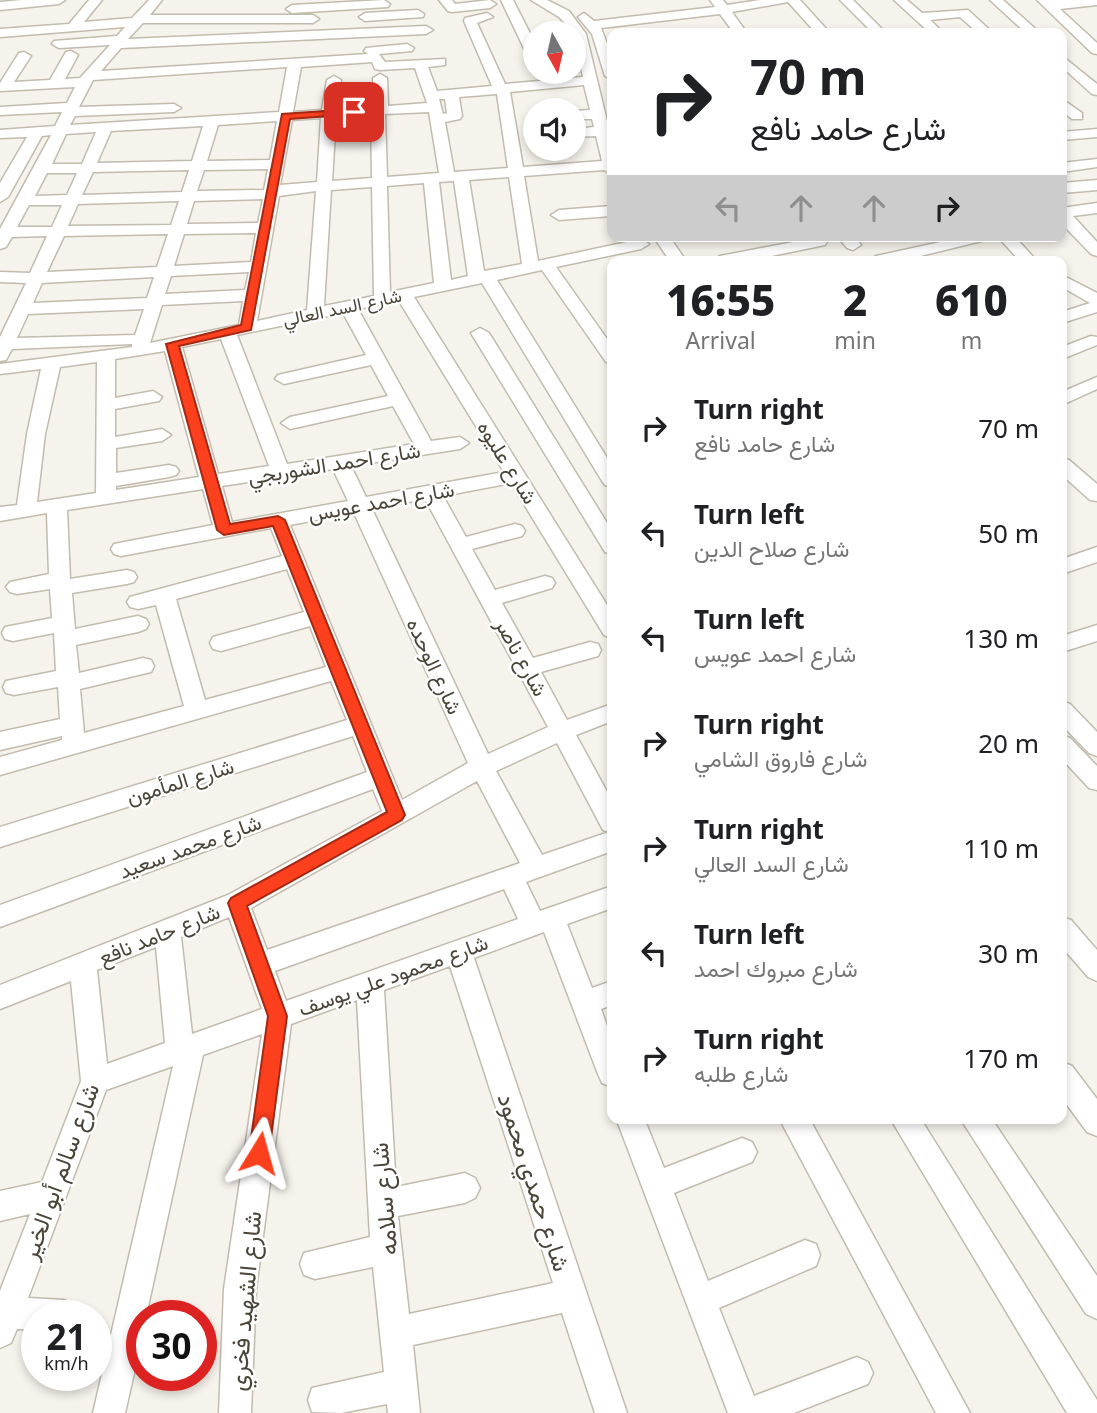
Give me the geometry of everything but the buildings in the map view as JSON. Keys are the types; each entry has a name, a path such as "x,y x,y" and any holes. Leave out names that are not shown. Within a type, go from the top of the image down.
{"street":[{"path":"0,6 59,0"},
{"path":"73,27 96,0"},
{"path":"3,238 42,169 59,130 87,79 156,0"},
{"path":"445,0 450,7 456,9 506,1 523,34"},
{"path":"537,0 564,15 576,27 592,80 607,147"},
{"path":"553,0 577,12 593,25 607,63"},
{"path":"593,25 647,27 688,20 719,5 780,0"},
{"path":"793,0 818,28"},
{"path":"846,0 875,28"},
{"path":"900,0 931,28"},
{"path":"996,0 1027,28"},
{"path":"1046,3 1097,1"},
{"path":"1046,3 1091,37 1097,50"},
{"path":"719,5 737,28"},
{"path":"0,33 137,21 413,6 442,66 455,116 434,107 0,134"},
{"path":"918,16 959,12 981,28"},
{"path":"488,17 470,21 501,89 516,172 538,265 607,352"},
{"path":"0,47 401,31 442,66"},
{"path":"401,31 434,107 447,178 482,277 537,359 607,473"},
{"path":"371,51 407,48"},
{"path":"55,84 71,55"},
{"path":"2,87 24,56"},
{"path":"2,87 285,61 377,58 382,72 379,110 382,298"},
{"path":"247,327 286,116 285,61"},
{"path":"382,72 416,64 442,66 501,89 523,83"},
{"path":"1067,64 1097,91"},
{"path":"434,107 442,66"},
{"path":"315,313 329,113 334,79"},
{"path":"586,80 592,80"},
{"path":"0,111 239,105 243,106 236,137"},
{"path":"1067,107 1077,116"},
{"path":"586,115 599,114"},
{"path":"106,127 3,350 141,345 212,121"},
{"path":"158,141 166,123"},
{"path":"0,197 37,131"},
{"path":"586,132 603,131"},
{"path":"1067,136 1097,133"},
{"path":"1067,167 1097,163"},
{"path":"42,169 277,164"},
{"path":"24,201 188,197 516,172 607,168"},
{"path":"443,285 447,178"},
{"path":"1067,188 1097,185"},
{"path":"1067,212 1097,208"},
{"path":"559,215 607,211"},
{"path":"1067,217 1090,236 1097,251"},
{"path":"3,238 57,233 265,228"},
{"path":"762,242 773,256 819,242"},
{"path":"899,256 963,242"},
{"path":"1011,242 1024,256"},
{"name":"شارع السد العالي","path":"0,369 106,355 141,345 172,344 538,265 642,247"},
{"path":"0,277 36,278 258,267"},
{"path":"1067,287 1097,300"},
{"name":"شارع عليوه","path":"403,293 607,622"},
{"path":"22,309 253,295"},
{"path":"347,305 426,449"},
{"path":"1067,316 1097,306"},
{"path":"227,332 280,471"},
{"path":"480,332 607,539"},
{"path":"1067,352 1091,341"},
{"path":"172,344 224,530"},
{"path":"106,355 106,490 169,471"},
{"path":"284,379 376,358"},
{"path":"502,368 537,359"},
{"path":"26,510 36,435 52,362"},
{"path":"1067,398 1095,386"},
{"path":"106,405 153,397"},
{"path":"290,423 399,399"},
{"path":"106,444 162,435"},
{"name":"شارع احمد الشوربجي","path":"0,514 57,505 106,490 211,482 460,443"},
{"name":"شارع الوحده","path":"340,462 482,767 536,868"},
{"path":"1067,468 1097,495"},
{"name":"شارع احمد عويس","path":"121,549 517,476"},
{"name":"شارع ناصر","path":"431,492 562,730 607,805"},
{"path":"57,505 60,584 73,736"},
{"path":"278,520 396,815"},
{"path":"460,545 515,531"},
{"path":"1067,565 1097,554"},
{"path":"13,633 64,632 138,613 164,595 294,560"},
{"path":"17,587 127,577"},
{"path":"489,598 545,583"},
{"path":"164,595 197,712"},
{"path":"221,643 317,616"},
{"path":"1067,642 1097,633"},
{"path":"528,668 590,650"},
{"path":"14,687 144,666"},
{"path":"0,741 73,736 197,712 339,671"},
{"name":"شارع حامد نافع","path":"0,997 237,903 482,767 562,730 607,714"},
{"path":"1067,720 1097,781"},
{"name":"شارع المأمون","path":"0,837 360,725"},
{"path":"0,766 73,736"},
{"name":"شارع محمد سعيد","path":"0,916 381,776"},
{"path":"259,965 607,843"},
{"path":"511,877 543,922 585,1003 607,1061"},
{"name":"شارع محمود علي يوسف","path":"95,1082 607,899"},
{"name":"شارع الشهيد فخري","path":"235,1413 240,1289 278,1016 237,903"},
{"path":"109,1413 186,1049 167,931"},
{"path":"1067,934 1097,970"},
{"name":"شارع حمدي محمود","path":"459,952 611,1413"},
{"name":"شارع سالم أبو الخير","path":"2,1325 95,1082 83,964"},
{"name":"شارع سلامه","path":"370,984 382,1204 403,1399"},
{"path":"585,1003 607,995"},
{"path":"1067,1082 1097,1122"},
{"path":"632,1124 744,1413"},
{"path":"796,1124 954,1413"},
{"path":"908,1124 1086,1413"},
{"path":"978,1124 1097,1303"},
{"path":"656,1186 742,1152"},
{"path":"382,1204 465,1188"},
{"path":"0,1206 52,1194"},
{"path":"315,1264 387,1249"},
{"path":"700,1300 805,1255"},
{"path":"395,1333 572,1295"},
{"path":"2,1325 21,1322"},
{"path":"751,1413 857,1373"},
{"path":"324,1400 403,1399"}],"route":[{"path":"259,1153 278,1016 237,903 396,815 278,520 224,530 172,344 247,327 286,116 354,112"}]}
